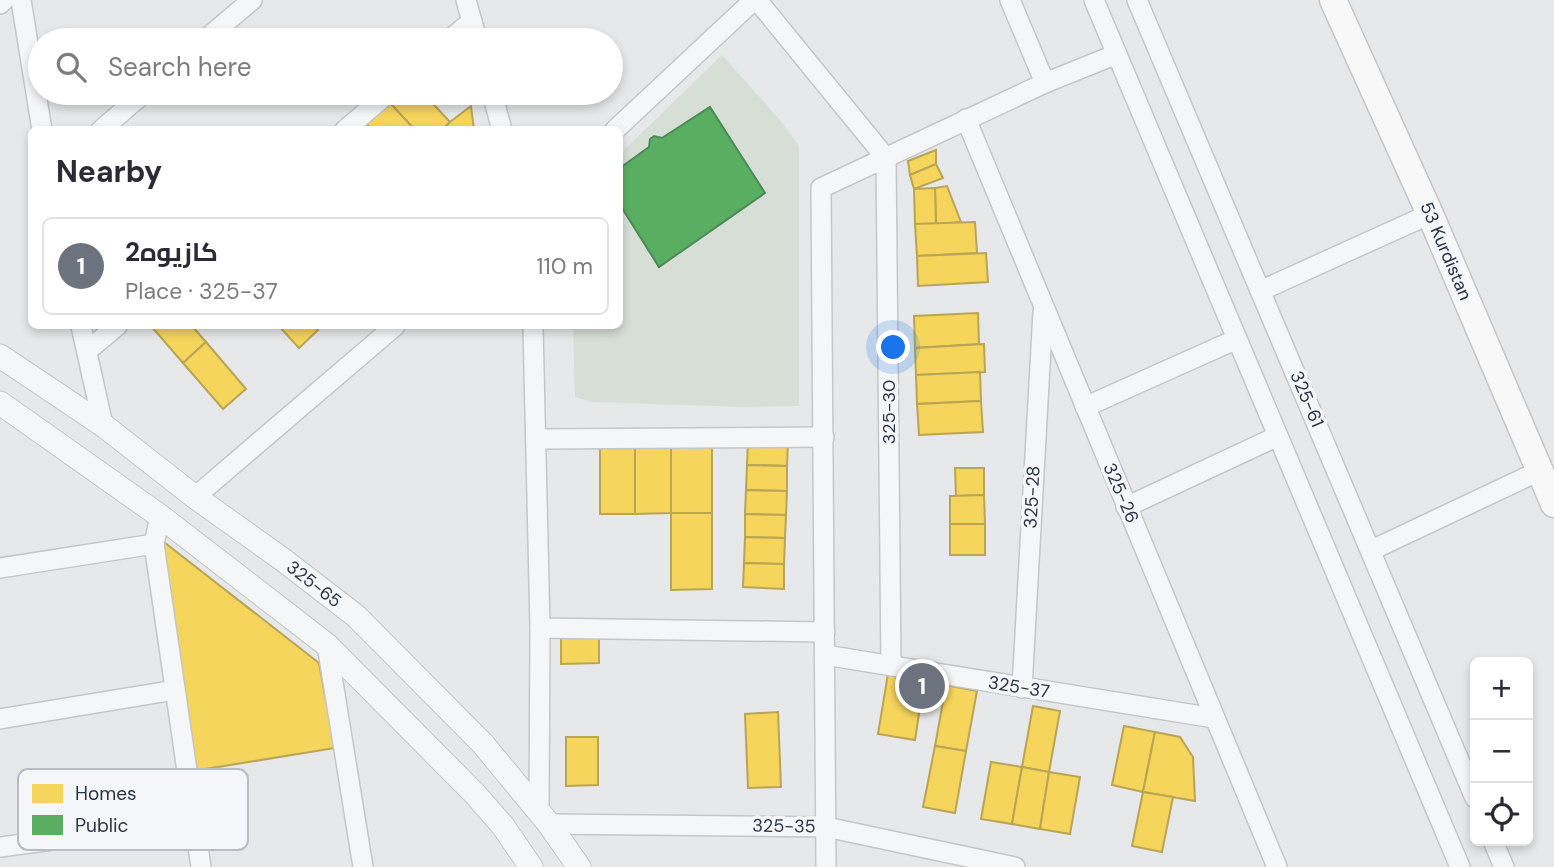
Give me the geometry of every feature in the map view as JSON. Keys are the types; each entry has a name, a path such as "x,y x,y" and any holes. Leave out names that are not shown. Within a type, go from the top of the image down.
{"main road":[{"name":"53 Kurdistan","path":"1333,0 1430,214 1554,504"}],"street":[{"path":"0,4 4,0"},
{"path":"21,0 28,43"},
{"path":"219,28 252,0"},
{"path":"466,0 474,28"},
{"path":"619,126 755,0 887,158"},
{"path":"1010,0 1045,83"},
{"path":"1094,0 1460,867"},
{"name":"325-61","path":"1143,2 1260,290 1470,786"},
{"path":"464,28 472,21"},
{"path":"826,867 821,188 1045,83 1117,54"},
{"path":"38,105 41,126"},
{"path":"106,126 130,105"},
{"path":"350,126 374,105"},
{"path":"495,105 501,126"},
{"name":"325-26","path":"966,120 1277,867"},
{"name":"325-30","path":"887,158 891,666"},
{"path":"1260,290 1430,214"},
{"name":"325-28","path":"1022,688 1043,306"},
{"path":"82,329 103,425"},
{"path":"87,351 113,329"},
{"path":"195,497 391,329"},
{"path":"533,329 544,818"},
{"path":"1085,407 1237,339"},
{"name":"325-65","path":"0,356 103,425 356,617 409,667 483,744 544,818 579,867"},
{"path":"0,403 160,516 327,645 475,794 503,826 529,865"},
{"path":"1126,506 1278,436"},
{"path":"537,439 824,437"},
{"path":"1372,550 1539,471"},
{"path":"160,516 154,544 186,769"},
{"path":"0,568 154,544"},
{"path":"258,590 282,559"},
{"path":"540,628 825,632"},
{"path":"327,645 363,867"},
{"name":"325-37","path":"825,656 1214,718"},
{"path":"0,719 175,690"},
{"name":"325-35","path":"544,818 826,827 1014,867"},
{"path":"0,847 18,845"},
{"path":"1495,846 1504,867"}],"shaded area":[{"path":"722,55 799,146 799,406 592,402 575,397 573,329 623,329 623,151"}],"building: Homes":[{"path":"388,105 392,105 411,126 368,126 367,124"},
{"path":"392,105 434,105 450,122 446,126 411,126"},
{"path":"471,106 474,126 446,126"},
{"path":"936,150 936,164 910,175 908,161"},
{"path":"936,164 943,178 914,189 910,175"},
{"path":"947,186 961,222 936,224 935,188"},
{"path":"935,188 936,224 915,224 914,189"},
{"path":"975,222 977,253 917,256 915,224"},
{"path":"986,253 988,282 918,286 917,256"},
{"path":"978,313 979,344 915,348 914,316"},
{"path":"154,329 195,329 206,342 183,363"},
{"path":"282,329 318,330 299,348"},
{"path":"206,342 246,389 223,409 183,363"},
{"path":"984,344 985,372 916,375 915,348"},
{"path":"980,372 981,401 917,404 916,375"},
{"path":"981,401 983,432 919,435 917,404"},
{"path":"748,441 788,442 787,466 747,465"},
{"path":"600,442 635,442 635,514 600,514"},
{"path":"635,442 671,442 671,513 635,514"},
{"path":"671,442 712,442 712,513 671,513"},
{"path":"747,465 787,466 787,491 746,490"},
{"path":"955,468 984,468 984,495 956,496"},
{"path":"746,490 787,491 786,515 745,514"},
{"path":"984,495 985,524 950,524 950,496"},
{"path":"671,513 712,513 712,589 671,590"},
{"path":"745,514 786,515 785,538 745,537"},
{"path":"950,524 985,524 985,555 950,555"},
{"path":"745,537 785,538 784,564 744,563"},
{"path":"160,539 319,663 335,748 193,769"},
{"path":"744,563 784,564 784,589 743,587"},
{"path":"561,638 599,638 599,663 561,664"},
{"path":"888,674 924,680 915,740 878,734"},
{"path":"946,685 977,691 966,751 935,746"},
{"path":"1033,706 1060,711 1049,772 1022,767"},
{"path":"778,712 781,787 748,788 745,714"},
{"path":"1124,726 1155,732 1143,792 1112,785"},
{"path":"1155,732 1180,737 1193,757 1195,801 1143,792"},
{"path":"566,737 598,737 598,785 566,786"},
{"path":"935,746 966,751 955,813 923,807"},
{"path":"991,762 1022,767 1012,824 981,819"},
{"path":"1022,767 1049,772 1040,829 1012,824"},
{"path":"1049,772 1080,777 1070,834 1040,829"},
{"path":"1143,792 1173,797 1162,852 1132,846"}],"building: Public":[{"path":"710,107 765,193 659,267 623,210 623,166 649,147 650,139 654,136 662,138"}],"place":[{"name":"كازيوه2","path":"922,686"}]}
